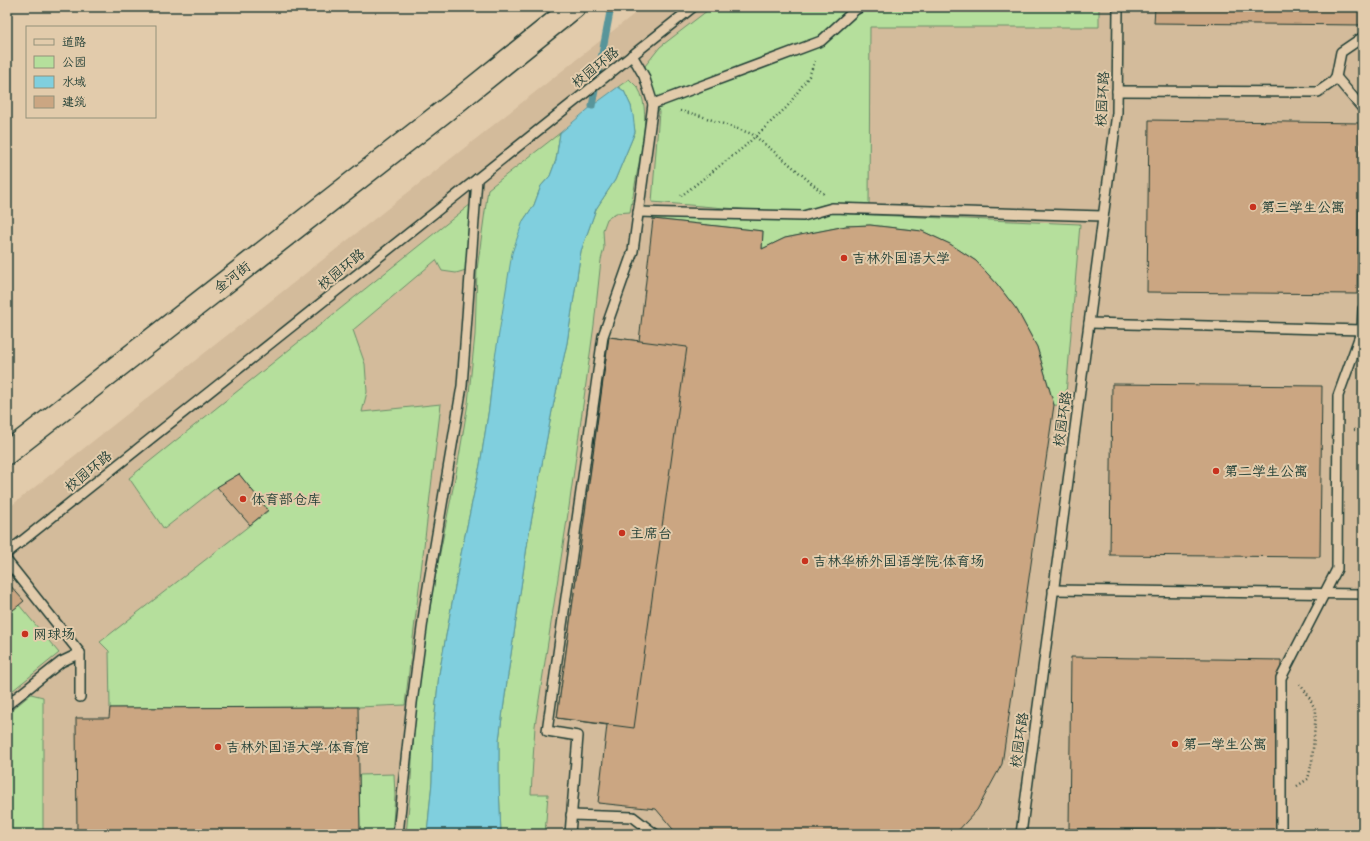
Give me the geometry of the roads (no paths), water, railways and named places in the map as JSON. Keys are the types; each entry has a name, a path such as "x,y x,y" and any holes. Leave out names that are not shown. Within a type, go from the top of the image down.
{"street":[{"name":"金河街","path":"7,453 456,102 574,7"}],"lane":[{"name":"校园环路","path":"7,553 693,7"},
{"path":"653,104 821,41 860,7"},
{"name":"校园环路","path":"1021,834 1117,114 1118,7"},
{"path":"1117,90 1318,92 1331,83 1336,77 1341,52 1363,37"},
{"path":"570,834 578,736 547,732 603,336 633,251 653,104 644,76 632,55"},
{"path":"1336,77 1363,109"},
{"path":"398,834 412,703 425,605 462,386 477,179"},
{"path":"638,212 803,216 832,208 1103,216"},
{"path":"1281,834 1281,678 1337,569 1338,396 1363,330 1363,309"},
{"path":"1089,323 1363,330"},
{"path":"7,561 80,653 80,697"},
{"path":"1053,590 1363,594"},
{"path":"7,705 61,662 80,653"},
{"path":"571,815 633,817 655,834"}],"water":[{"path":"618,87 624,91 631,106 635,132 615,180 596,209 581,251 567,343 552,411 529,533 507,681 499,740 501,834 427,834 432,782 433,733 439,674 461,554 480,465 494,364 512,253 523,221 534,205 541,186 550,176 556,160 560,133 592,106"}],"waterway":[{"path":"592,106 611,7"}],"place":[{"name":"第三学生公寓","path":"1253,207"},
{"name":"吉林外国语大学","path":"844,258"},
{"name":"第二学生公寓","path":"1216,471"},
{"name":"体育部仓库","path":"243,499"},
{"name":"主席台","path":"622,533"},
{"name":"吉林华桥外国语学院·体育场","path":"805,561"},
{"name":"网球场","path":"25,634"},
{"name":"第一学生公寓","path":"1175,744"},
{"name":"吉林外国语大学·体育馆","path":"218,747"}]}
